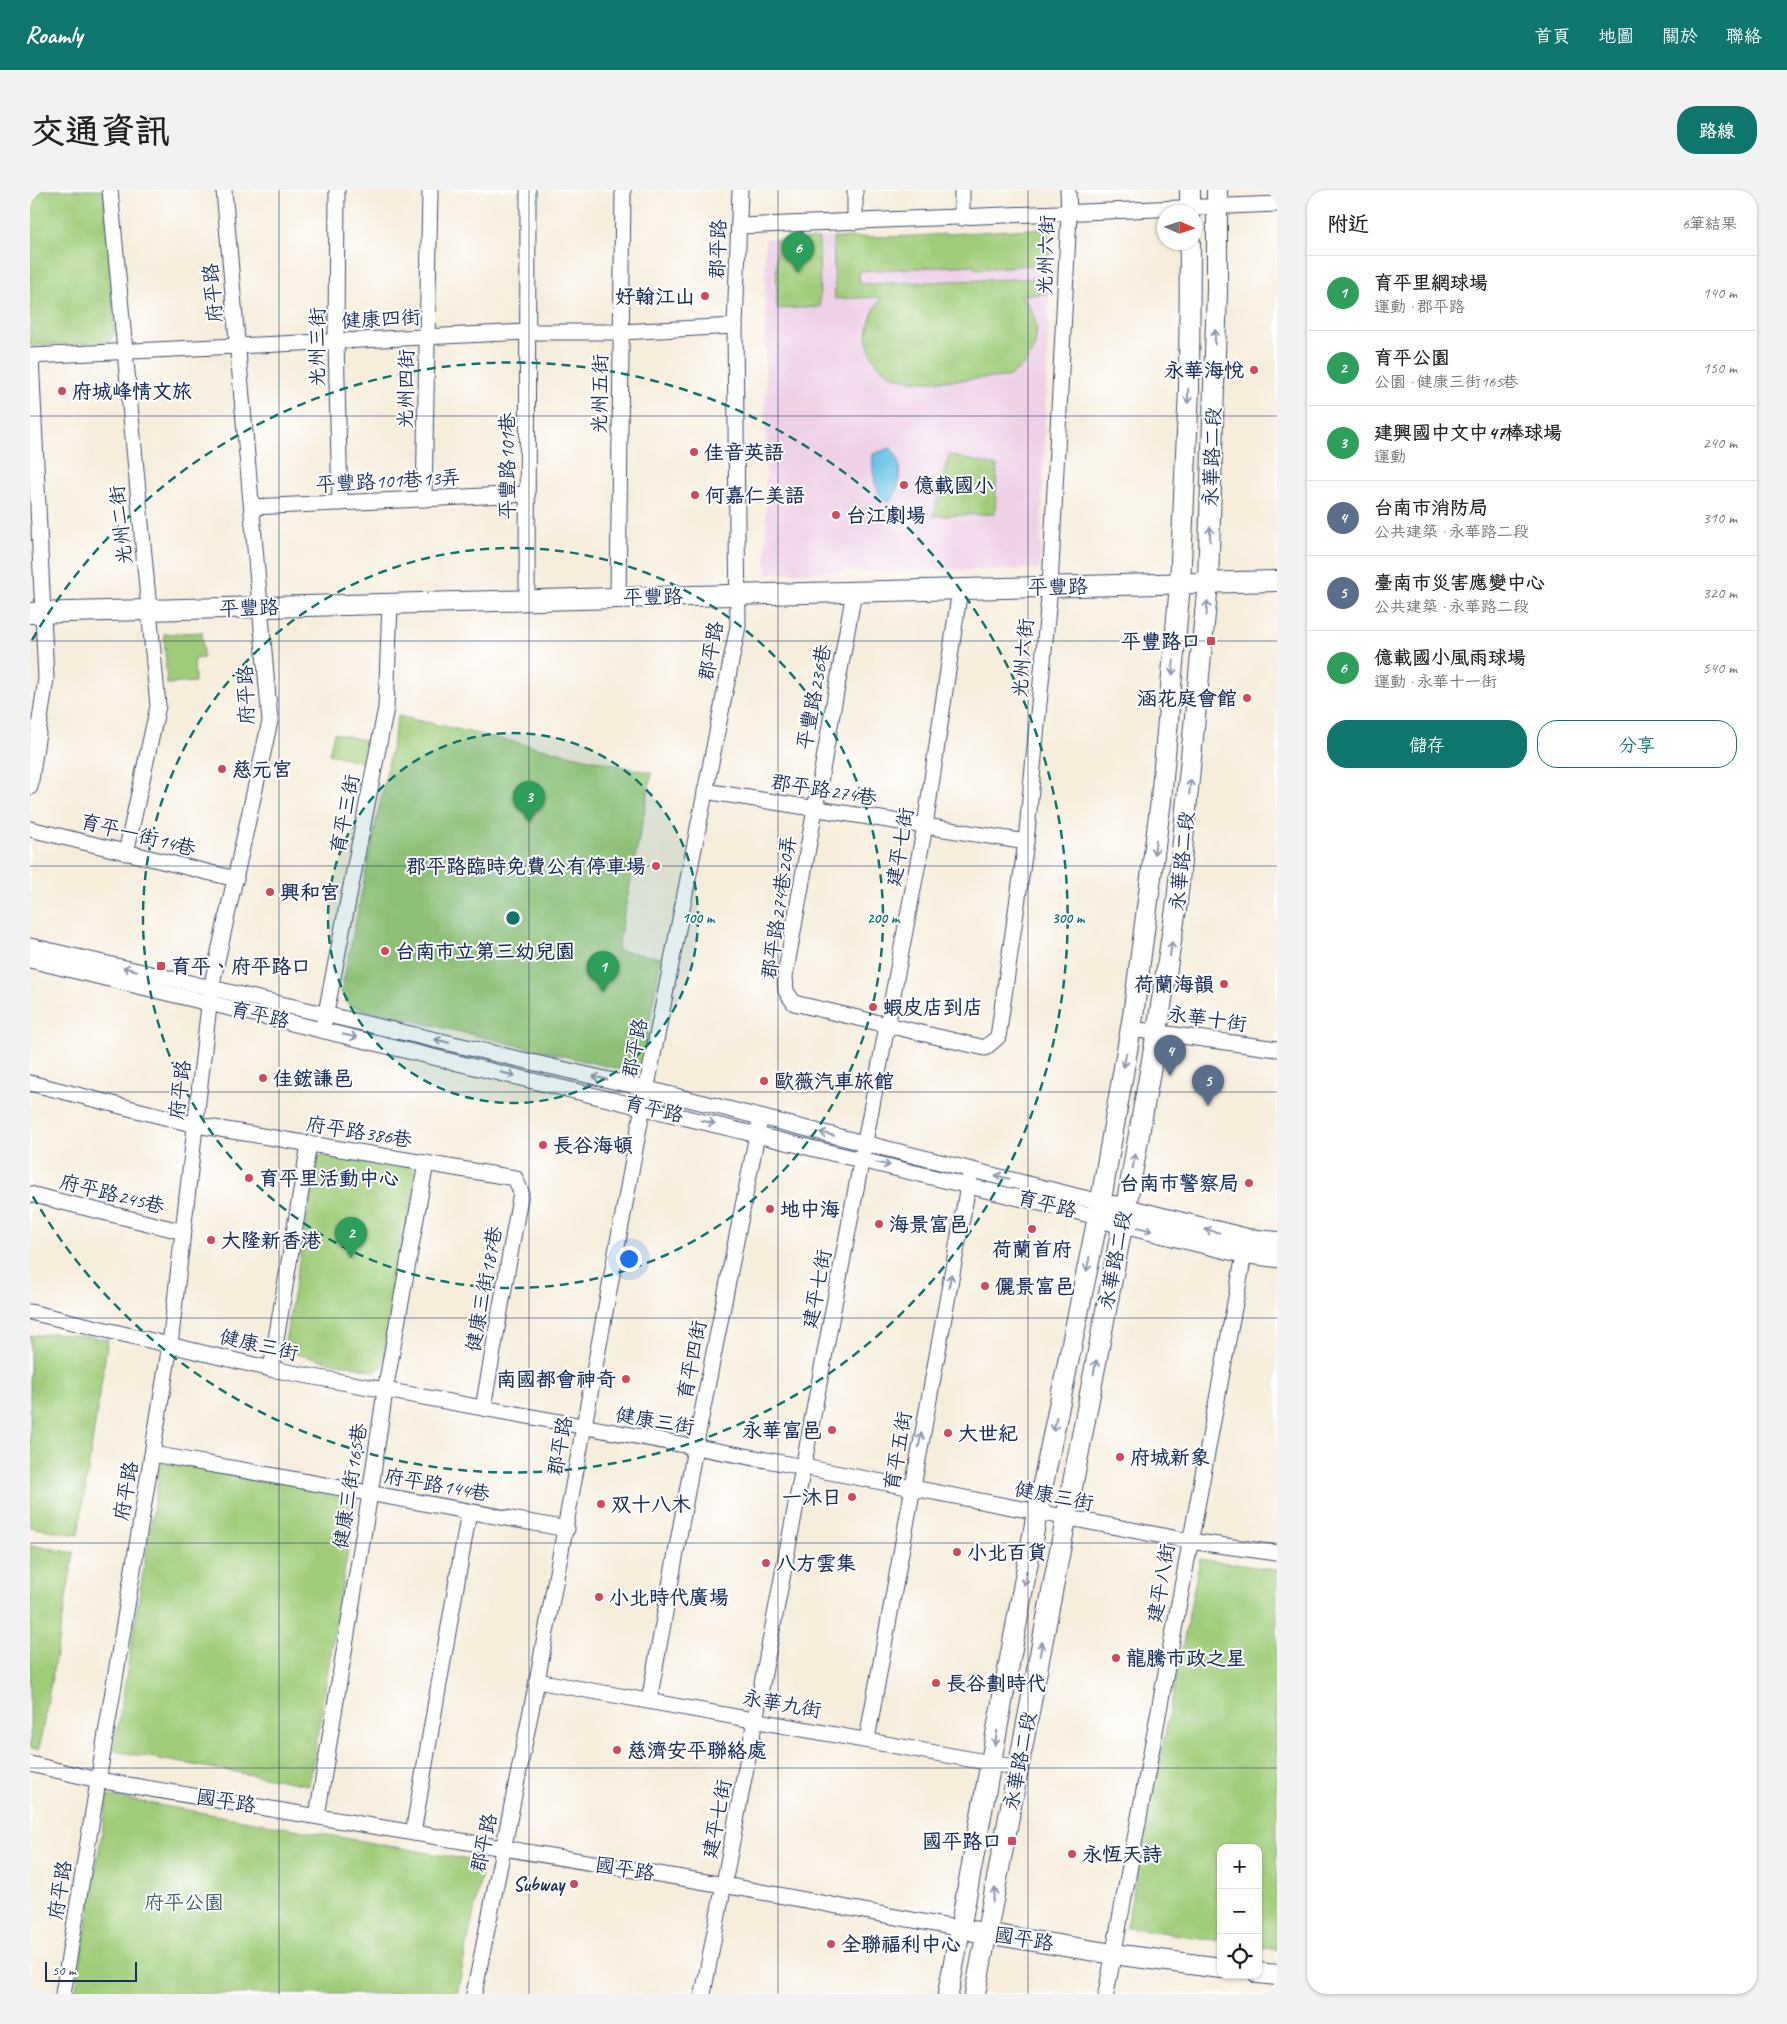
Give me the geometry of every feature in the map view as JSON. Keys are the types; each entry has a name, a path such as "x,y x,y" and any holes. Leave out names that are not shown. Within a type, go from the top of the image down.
{"street":[{"name":"光州二街","path":"110,190 158,706 126,852"},
{"name":"府平路","path":"63,1994 170,1345 211,995 270,721 224,190"},
{"name":"光州三街","path":"338,190 336,341 340,503"},
{"name":"光州四街","path":"424,499 430,190"},
{"name":"平豐路101巷","path":"527,600 526,332 528,190"},
{"name":"光州五街","path":"618,598 623,190"},
{"name":"郡平路","path":"474,1994 538,1681 643,1106 648,1089 738,626 735,326 740,190"},
{"path":"855,222 856,190"},
{"path":"962,190 962,218"},
{"name":"光州六街","path":"998,1037 1026,842 1050,587 1068,190"},
{"path":"740,226 1068,214 1190,204 1217,199 1277,204"},
{"name":"永華路二段","path":"975,1994 1124,1216 1158,1032 1178,902 1208,583 1217,199"},
{"name":"永華路二段","path":"948,1994 1037,1513 1099,1209 1131,1029 1161,800 1180,584 1189,389 1190,250"},
{"name":"健康四街","path":"31,356 526,332 621,332 735,326"},
{"path":"30,787 46,679 37,613 31,356"},
{"name":"平豐路101巷13弄","path":"252,507 527,494"},
{"name":"平豐路","path":"37,613 1277,581"},
{"name":"建平七街","path":"703,1994 925,826 960,589"},
{"name":"平豐路236巷","path":"814,808 854,592"},
{"name":"育平三街","path":"323,1030 386,708 390,604"},
{"name":"郡平路274巷","path":"706,791 1026,842"},
{"name":"郡平路274巷20弄","path":"814,808 785,976 786,990 794,1004 985,1048 998,1037"},
{"name":"育平一街14巷","path":"30,829 236,879"},
{"name":"育平路","path":"30,946 211,995 323,1030 862,1159 970,1177"},
{"name":"育平路","path":"30,960 211,995 326,1014 648,1089 865,1143 970,1177 1246,1246 1277,1257"},
{"name":"永華十街","path":"1131,1029 1277,1049"},
{"name":"府平路386巷","path":"30,1083 196,1125 515,1178"},
{"name":"育平四街","path":"649,1701 695,1448 760,1117"},
{"path":"271,1369 309,1144"},
{"name":"健康三街165巷","path":"317,1816 370,1494 384,1391 426,1163"},
{"name":"育平五街","path":"867,1739 970,1177"},
{"name":"健康三街187巷","path":"483,1408 521,1192 515,1178"},
{"name":"府平路245巷","path":"30,1194 184,1232"},
{"name":"育平路","path":"1246,1246 1277,1242"},
{"name":"建平八街","path":"1106,1994 1189,1541 1246,1246"},
{"name":"健康三街","path":"30,1312 271,1369 384,1391 804,1467 1189,1541 1277,1554"},
{"name":"府平路144巷","path":"153,1454 567,1529"},
{"path":"412,1833 469,1512"},
{"name":"永華九街","path":"538,1681 867,1739 1018,1768"},
{"name":"國平路","path":"30,1764 98,1780 724,1885 961,1929 1113,1954 1217,1967"},
{"path":"1262,1973 1277,1975"}],"shaded area":[{"name":"億載國小","path":"1048,228 1050,264 1040,569 766,573 765,239 913,236"}],"green space":[{"path":"30,190 104,190 115,333 109,342 30,346"},
{"path":"1048,228 1050,264 975,269 975,265 859,271 860,284 1046,278 1047,294 1020,295 1029,305 1034,316 1036,340 1033,351 1027,361 1007,377 918,381 894,376 876,362 869,348 869,326 881,297 835,299 833,238 913,236"},
{"path":"819,239 820,307 777,309 776,240"},
{"path":"949,455 997,466 995,514 933,516"},
{"path":"202,632 203,658 194,659 195,682 167,684 164,634"},
{"path":"398,716 652,773 617,950 661,958 642,1064 633,1072 349,1006 341,993"},
{"path":"334,733 372,742 367,763 329,754"},
{"path":"325,1153 411,1166 417,1175 383,1366 375,1371 290,1353 285,1342 317,1158"},
{"path":"54,1333 108,1339 78,1535 30,1527 30,1336"},
{"path":"162,1456 358,1490 309,1785 114,1751"},
{"path":"30,1545 74,1553 39,1749 30,1748"},
{"path":"1200,1559 1277,1570 1277,1950 1262,1948 1262,1844 1217,1844 1217,1940 1126,1927"},
{"name":"府平公園","path":"108,1796 474,1861 481,1877 457,1994 75,1994"}],"water":[{"path":"890,448 894,452 899,465 899,480 893,499 886,502 876,487 873,454"}],"place":[{"name":"億載國小風雨球場","path":"798,273"},
{"name":"好翰江山","path":"705,296"},
{"name":"永華海悅","path":"1254,370"},
{"name":"府城峰情文旅","path":"62,391"},
{"name":"佳音英語","path":"694,452"},
{"name":"億載國小","path":"904,485"},
{"name":"何嘉仁美語","path":"695,495"},
{"name":"台江劇場","path":"836,515"},
{"name":"平豐路口","path":"1211,641"},
{"name":"涵花庭會館","path":"1247,698"},
{"name":"慈元宮","path":"222,769"},
{"name":"建興國中文中47棒球場","path":"529,822"},
{"name":"郡平路臨時免費公有停車場","path":"656,866"},
{"name":"興和宮","path":"270,892"},
{"name":"台南市立第三幼兒園","path":"385,951"},
{"name":"育平、府平路口","path":"161,966"},
{"name":"荷蘭海韻","path":"1224,984"},
{"name":"育平里網球場","path":"603,992"},
{"name":"蝦皮店到店","path":"873,1007"},
{"name":"台南市消防局","path":"1170,1076"},
{"name":"佳鋐謙邑","path":"263,1078"},
{"name":"歐薇汽車旅館","path":"764,1081"},
{"name":"臺南市災害應變中心","path":"1208,1106"},
{"name":"長谷海頓","path":"543,1145"},
{"name":"育平里活動中心","path":"249,1178"},
{"name":"台南市警察局","path":"1249,1183"},
{"name":"地中海","path":"770,1209"},
{"name":"海景富邑","path":"879,1224"},
{"name":"荷蘭首府","path":"1032,1229"},
{"name":"大隆新香港","path":"211,1240"},
{"name":"育平公園","path":"351,1258"},
{"name":"儷景富邑","path":"985,1286"},
{"name":"南國都會神奇","path":"626,1379"},
{"name":"永華富邑","path":"832,1430"},
{"name":"大世紀","path":"948,1433"},
{"name":"府城新象","path":"1120,1457"},
{"name":"一沐日","path":"852,1497"},
{"name":"双十八木","path":"601,1504"},
{"name":"小北百貨","path":"957,1552"},
{"name":"八方雲集","path":"766,1563"},
{"name":"小北時代廣場","path":"599,1597"},
{"name":"龍騰市政之星","path":"1116,1658"},
{"name":"長谷劃時代","path":"936,1683"},
{"name":"慈濟安平聯絡處","path":"617,1750"},
{"name":"國平路口","path":"1012,1841"},
{"name":"永恆天詩","path":"1072,1854"},
{"name":"Subway","path":"574,1884"},
{"name":"全聯福利中心","path":"831,1944"}]}
